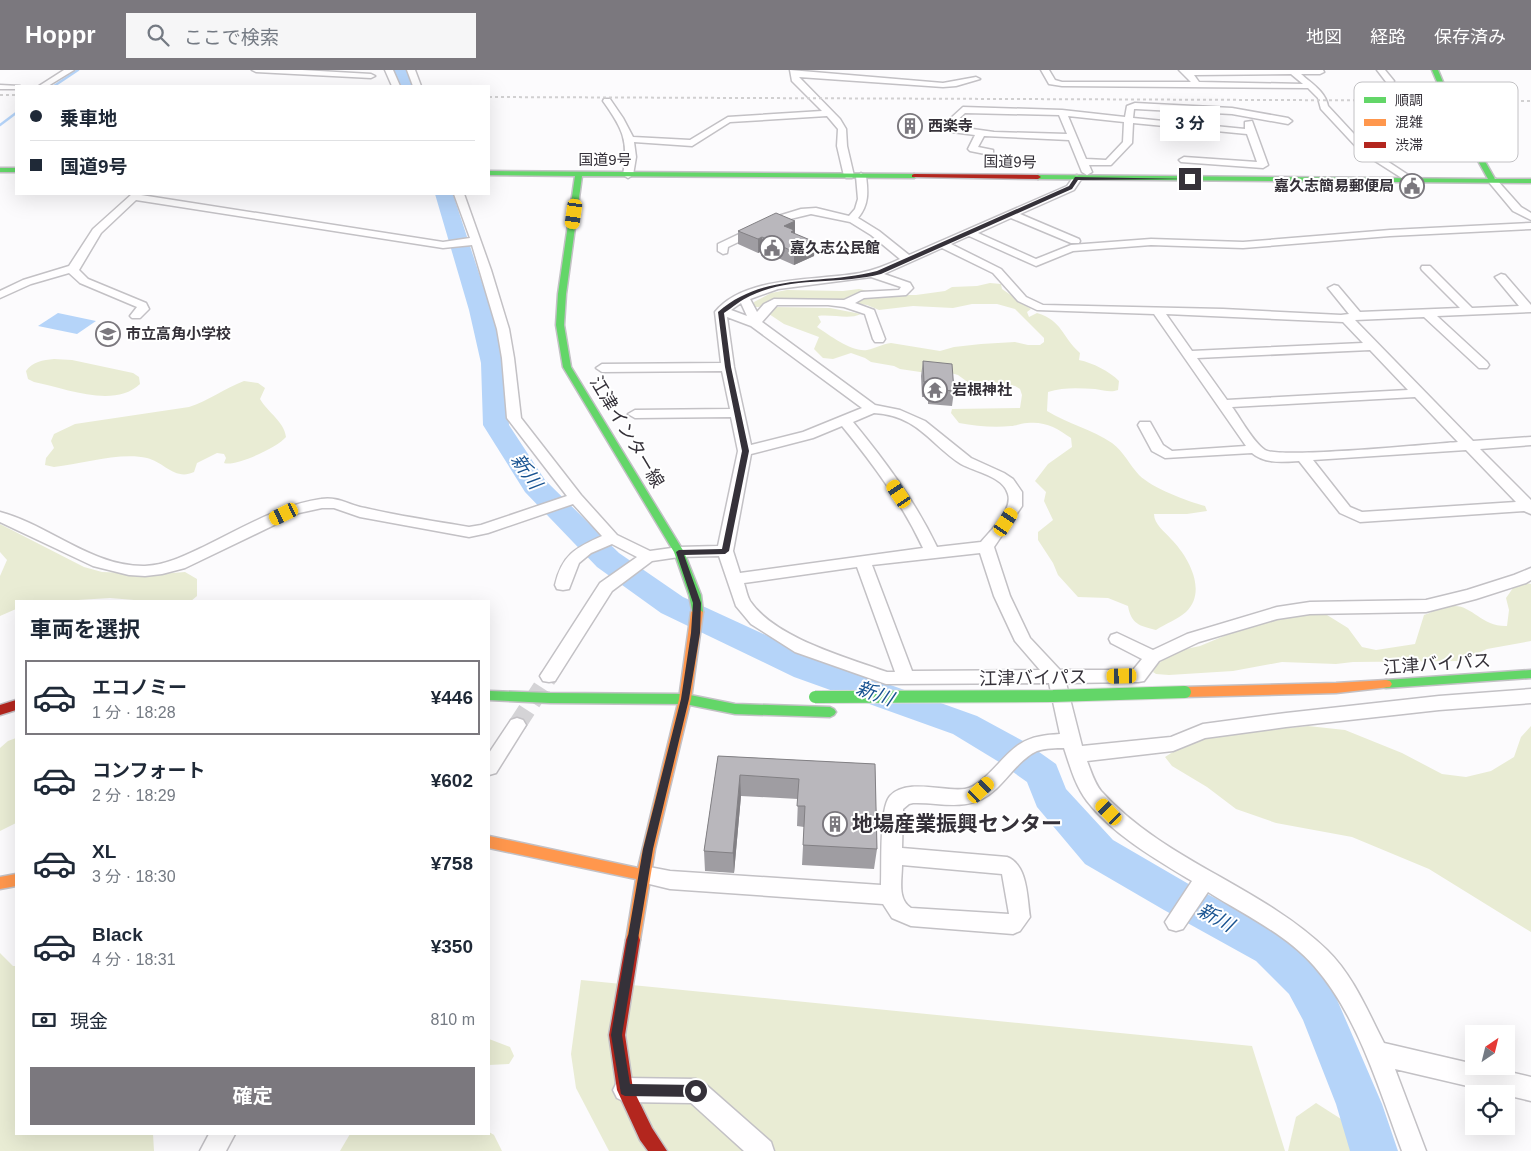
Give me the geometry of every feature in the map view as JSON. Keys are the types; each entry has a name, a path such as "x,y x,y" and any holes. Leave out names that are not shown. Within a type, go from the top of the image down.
{"main road":[{"path":"1435,70 1440,82"},
{"path":"1482,162 1493,181"},
{"path":"0,170 15,170"},
{"name":"国道9号","path":"490,173 1531,181"},
{"name":"江津インター線","path":"579,174 563,287 560,325 567,367 679,552 695,595 697,616 685,699 648,849 616,1035 625,1090 646,1134 658,1151"},
{"name":"江津バイパス","path":"810,696 1044,696 1336,688 1531,674"},
{"path":"1280,701 1336,688"},
{"path":"490,695 550,698 685,699 721,695"},
{"path":"685,699 735,709 835,712"},
{"path":"0,710 15,704"},
{"path":"1050,712 1078,711"},
{"path":"490,842 644,875"},
{"path":"0,883 15,880"}],"street":[{"path":"44,85 70,70"},
{"path":"256,70 370,76"},
{"path":"389,70 396,85"},
{"path":"411,70 416,85"},
{"path":"1045,70 1052,82 1062,84 1309,86"},
{"path":"1185,72 1318,73 1320,70"},
{"path":"1381,70 1390,81"},
{"path":"852,219 862,206 863,201 842,146 842,130 829,113 795,79 794,72 943,85 953,85 976,79"},
{"path":"1185,72 1197,84"},
{"path":"1294,72 1322,98 1324,108 1354,140"},
{"path":"0,87 15,88"},
{"path":"607,101 615,110 628,138 632,152 628,175"},
{"path":"1083,162 1108,163 1127,143 1130,108 1135,106 1207,109 1288,121"},
{"path":"1072,137 983,133 944,128 963,110 1062,113 1250,132"},
{"path":"628,138 692,143 728,120 829,113"},
{"path":"1062,113 1090,178"},
{"path":"1184,160 1263,165 1250,132 1248,124 1251,121 1250,114"},
{"path":"983,133 978,137 973,149 990,152"},
{"path":"1383,162 1411,180"},
{"path":"1077,178 1071,188 944,245 872,274 862,277 779,284 743,297 721,312 728,367 745,451 725,551 742,602 757,620 801,648 886,678 1138,676 1153,656 1193,638 1278,613 1310,608 1426,606 1520,579 1531,573"},
{"path":"1493,181 1517,209 1531,216"},
{"path":"136,316 143,308 142,305 84,281 74,273 74,268 97,231 136,195 406,240 447,245 473,241"},
{"path":"459,195 473,241 494,290 506,342 510,403 514,418 573,499 610,539 643,559"},
{"path":"723,251 722,246 800,212 820,212 847,220 852,219 875,233 908,260"},
{"path":"1011,214 1075,241"},
{"path":"970,232 1036,263 1071,248 1151,242 1243,244 1390,233 1531,226"},
{"path":"944,245 997,271 1022,299 1038,307 1352,318 1529,308"},
{"path":"0,295 27,282 74,268"},
{"path":"1426,268 1469,311"},
{"path":"846,304 861,295 902,293 907,288 906,284 872,274"},
{"path":"1502,277 1529,308"},
{"path":"1334,288 1352,318 1375,346 1530,507"},
{"path":"743,297 755,323"},
{"path":"755,323 764,310 774,302 846,304 870,312 880,339"},
{"path":"1158,310 1255,449 1272,458 1531,441"},
{"path":"723,311 755,323 872,409"},
{"path":"1427,313 1483,365"},
{"path":"1188,355 1375,346"},
{"path":"602,368 728,367"},
{"path":"1224,404 1420,393"},
{"path":"734,579 932,552 986,547 1014,509 1017,501 1016,494 1011,486 998,475 970,464 931,430 885,410 872,409 808,435 745,451"},
{"path":"636,414 738,412"},
{"path":"845,421 869,450 909,509 932,552"},
{"path":"1145,425 1157,448 1170,454 1255,449"},
{"path":"1303,456 1344,510 1353,516 1530,507"},
{"path":"0,517 51,539 90,560 117,568 142,571 162,570 180,564 295,509 322,503 335,503 360,512 469,532 483,530 573,499"},
{"path":"563,585 569,563 584,551 610,539"},
{"path":"986,547 1002,596 1023,641 1056,677 1073,747 1084,780 1094,796 1130,830 1201,885 1291,932 1321,958 1345,990 1377,1052 1414,1151"},
{"path":"549,676 600,594 620,575 643,559 679,552 725,551"},
{"path":"863,561 906,678"},
{"path":"1116,639 1153,656"},
{"path":"892,856 1007,866 1012,872 1020,917 1013,924 911,917 901,914 895,908 891,895 893,809 898,798 911,795 951,798 974,795 1025,749 1041,743 1109,752 1173,744 1203,731 1277,721 1438,703 1531,696"},
{"path":"490,766 517,725"},
{"path":"644,875 670,880 891,895"},
{"path":"1179,917 1201,885"},
{"path":"1377,1052 1531,1089"},
{"path":"625,1090 696,1091 762,1151"},
{"path":"212,1151 222,1135"}],"green space":[{"path":"990,283 1001,284 1002,289 1031,309 1027,312 1029,317 1037,313 1052,320 1080,353 1079,360 1100,368 1119,381 1118,390 1115,391 1071,388 1048,392 1047,411 1112,443 1120,450 1139,475 1152,485 1205,506 1207,511 1187,514 1154,514 1158,524 1184,555 1193,574 1195,584 1192,604 1186,612 1156,630 1137,623 1131,617 1128,606 1108,598 1078,597 1058,575 1053,563 1038,540 1038,532 1053,520 1044,501 1046,492 1035,481 1048,464 1072,447 1071,438 1056,428 1045,424 1027,423 998,427 972,425 959,423 951,413 952,409 1020,408 1022,395 1020,389 1015,386 988,381 969,383 958,375 944,371 927,373 900,369 894,366 871,362 851,353 833,359 823,358 814,349 819,337 784,324 769,314 775,307 830,308 861,314 851,317 818,316 821,322 817,327 841,343 861,350 891,343 940,351 954,347 981,344 1015,342 1040,345 1044,342 1044,338 1015,309 997,304 972,304 953,308 913,306 879,310 867,305 828,300 783,298 773,299 759,307 753,307 754,302 771,293 787,290 843,291 859,289 886,295 916,295 945,291 952,287 977,286"},
{"path":"54,359 72,360 133,373 139,377 140,384 129,391 117,395 103,396 74,392 28,379 26,371 31,365"},
{"path":"244,381 258,383 265,388 260,399 282,426 286,437 275,446 247,459 224,463 226,458 224,454 217,453 197,463 194,472 187,474 175,473 147,458 125,456 54,467 45,465 46,458 54,448 51,441 54,434 75,424 189,407"},
{"path":"0,524 84,567 102,572 160,574 185,572 197,579 197,596 192,600 110,598 15,600 15,609 0,616 0,576 7,560 0,552"},
{"path":"1527,583 1531,584 1531,641 1487,649 1460,661 1353,662 1336,664 1282,662 1233,671 1169,675 1153,672 1157,665 1172,652 1200,646 1241,629 1286,615 1308,611 1327,615 1348,628 1362,647 1376,650 1415,644 1424,615 1447,606 1467,609 1491,623 1507,626 1509,610 1506,598 1513,588"},
{"path":"1308,726 1345,730 1402,753 1442,774 1466,777 1491,771 1514,757 1521,737 1531,726 1531,932 1429,869 1352,837 1276,823 1236,809 1207,787 1172,766 1165,757 1198,741 1216,736"},
{"path":"15,738 15,824 0,831 0,748 8,741"},
{"path":"0,953 15,966 15,1135 153,1135 154,1151 0,1151"},
{"path":"581,980 1252,1046 1285,1151 609,1151 576,1088 571,1054"},
{"path":"490,1039 510,1047 514,1056 509,1064 490,1065"},
{"path":"1316,1103 1352,1126 1363,1151 1288,1151 1296,1117"},
{"path":"490,1133 494,1135 502,1151 340,1151 349,1135 490,1135"}],"water":[{"path":"58,313 96,321 77,334 38,326"}],"building":[{"path":"776,213 795,221 784,226 794,230 791,232 815,242 794,252 762,237 758,239 738,231"},
{"path":"923,361 952,364 954,391 930,389 929,382 924,382"},
{"name":"地場産業振興センター","path":"718,756 875,764 877,849 803,845 805,806 797,806 799,779 740,775 733,853 704,851"}],"waterway":[{"path":"56,85 78,70"},
{"name":"新川","path":"399,70 406,85"},
{"path":"0,125 15,114"},
{"name":"新川","path":"444,195 480,310 493,363 496,425 535,486 608,560 672,605 806,668 965,725 1012,752 1043,774 1050,796 1099,852 1178,898 1271,948 1304,980 1320,1010 1359,1104 1374,1151"}],"tunnel":[{"path":"517,725 549,676"}],"railway":[{"path":"0,95 15,95"},
{"path":"490,97 1354,100"},
{"path":"1518,101 1531,101"}],"traffic: fast":[{"path":"1435,70 1440,82"},
{"path":"1482,162 1493,181"},
{"path":"0,170 15,170"},
{"path":"490,173 914,176"},
{"path":"579,174 562,294 560,325 567,367 679,552 695,595 697,612"},
{"path":"1038,177 1531,181"},
{"path":"1386,684 1531,674"},
{"path":"815,697 1053,696 1185,692"},
{"path":"490,695 550,698 685,699 735,709 830,712"}],"traffic: slow":[{"path":"633,940 648,849 685,699 697,612"},
{"path":"1185,692 1336,688 1386,684"},
{"path":"490,842 644,875"},
{"path":"0,883 15,880"}],"traffic: jam":[{"path":"914,176 1038,177"},
{"path":"0,710 15,705"},
{"path":"633,940 617,1035 625,1090 646,1134 658,1151"}],"place":[{"name":"西楽寺","path":"910,126"},
{"name":"嘉久志簡易郵便局","path":"1412,186"},
{"name":"嘉久志公民館","path":"772,248"},
{"name":"市立高角小学校","path":"108,334"},
{"name":"岩根神社","path":"935,390"},
{"name":"地場産業振興センター","path":"835,824"}],"route":[{"path":"696,1091 625,1090 616,1035 648,849 685,699 695,633 697,603 679,552 725,551 745,451 728,367 721,312 748,294 779,284 862,277 879,272 1071,188 1077,178 1190,179"}]}
